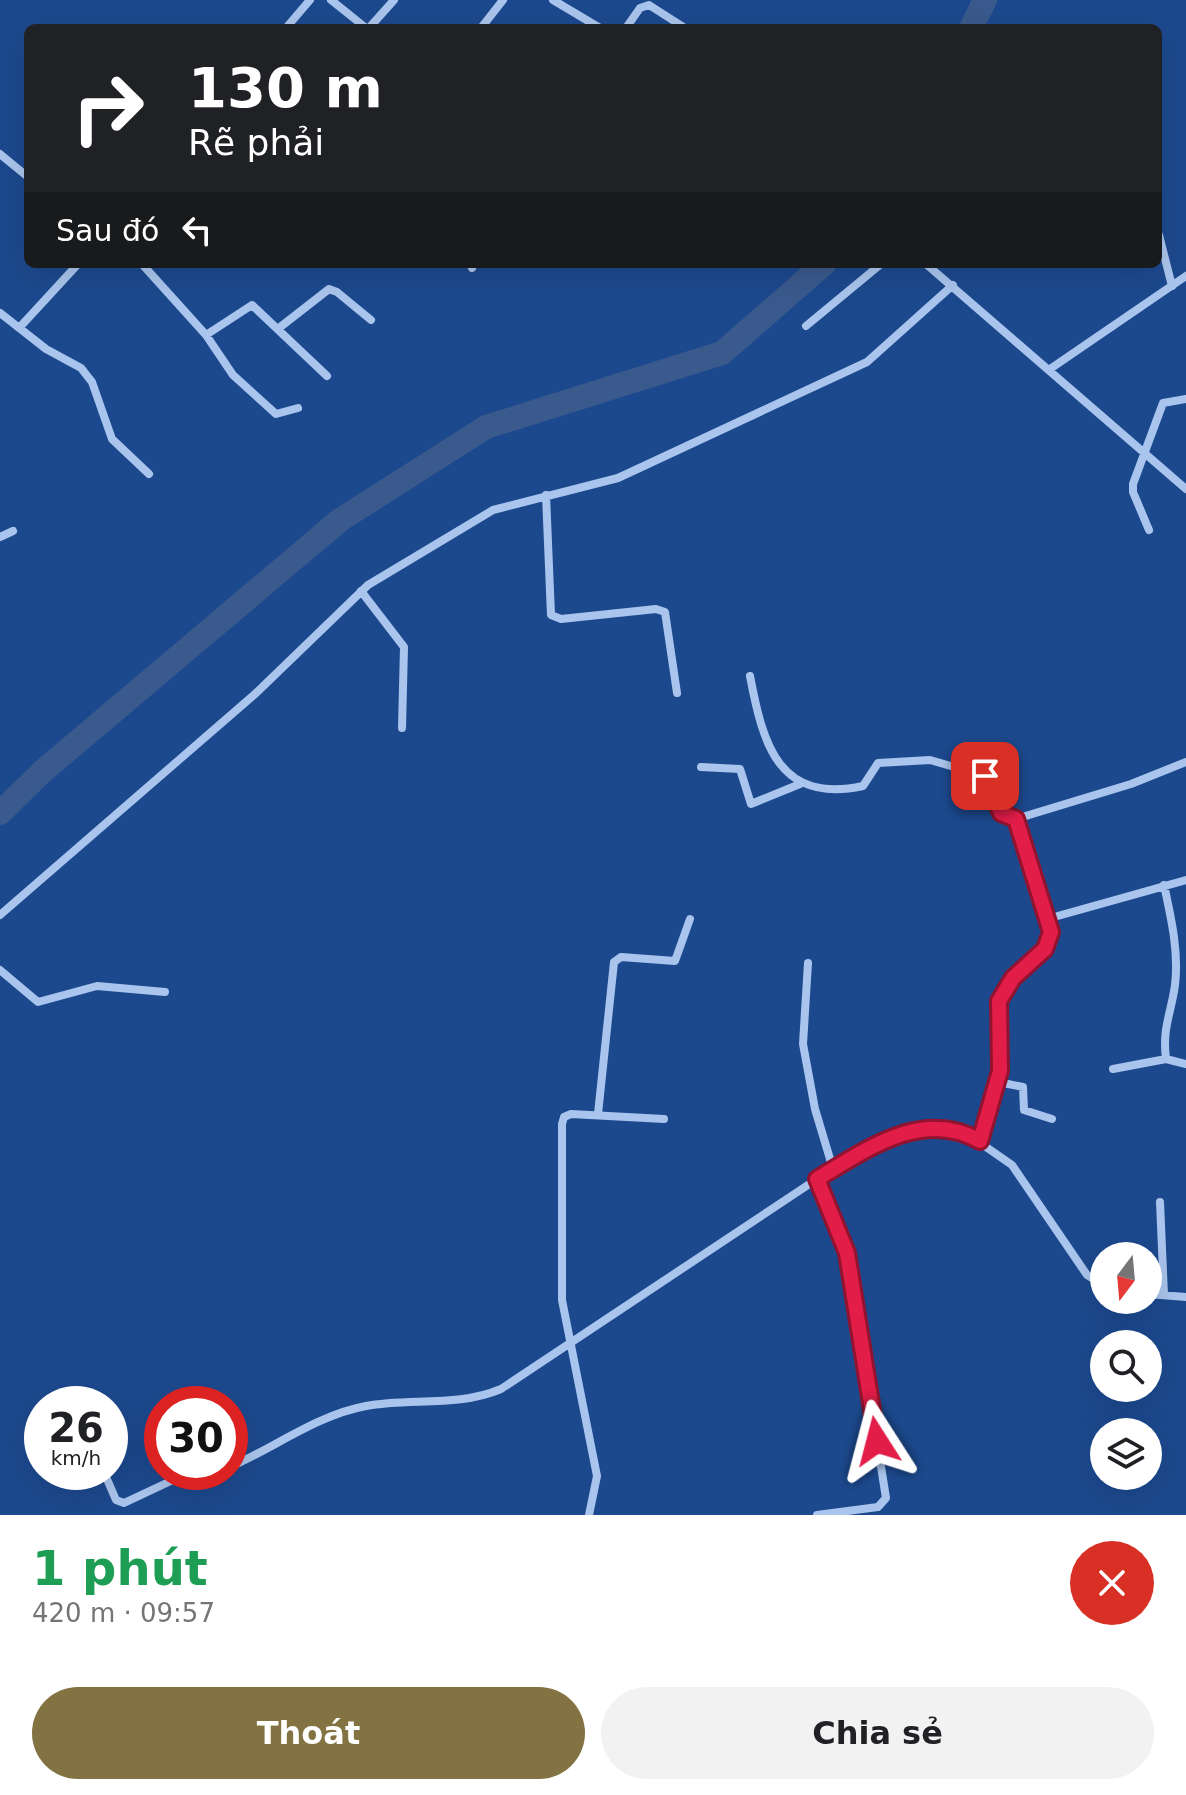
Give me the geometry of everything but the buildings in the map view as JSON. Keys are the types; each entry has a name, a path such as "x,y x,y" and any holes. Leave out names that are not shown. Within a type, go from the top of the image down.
{"street":[{"path":"289,24 310,0"},
{"path":"331,0 363,24"},
{"path":"372,24 394,0"},
{"path":"484,24 503,0"},
{"path":"553,0 593,24"},
{"path":"629,24 640,8 649,5 679,24"},
{"path":"0,154 24,174"},
{"path":"1162,247 1172,286"},
{"path":"20,327 74,268"},
{"path":"146,268 206,335 233,375 276,414 298,408"},
{"path":"806,326 876,268"},
{"path":"931,268 1186,489"},
{"path":"1050,369 1186,276"},
{"path":"0,915 255,694 361,591 493,510 618,478 867,362 953,285"},
{"path":"279,328 329,289 371,320"},
{"path":"206,335 252,305 327,376"},
{"path":"0,313 46,349 81,368 96,391 105,428 112,439 149,474"},
{"path":"1149,530 1133,492 1144,452 1163,403 1186,399"},
{"path":"546,495 551,615 561,619 656,609 665,612 677,693"},
{"path":"0,537 13,531"},
{"path":"361,591 404,647 402,728"},
{"path":"750,676 767,741 782,769 800,784 844,790 866,784 871,768 878,763 930,760 985,776 1001,813 1016,819 1131,784 1186,762"},
{"path":"701,767 740,769 749,802 755,805 800,784"},
{"path":"980,1141 998,1082 999,1001 1003,989 1050,941 1047,919 1016,819"},
{"path":"1047,919 1186,880"},
{"path":"1164,885 1173,928 1176,981 1163,1035 1166,1059"},
{"path":"598,1114 614,962 621,957 675,961 690,919"},
{"path":"808,963 803,1044 815,1109 833,1169"},
{"path":"0,970 38,1002 97,986 165,992"},
{"path":"1113,1069 1166,1059 1186,1064"},
{"path":"998,1082 1023,1087 1024,1110 1052,1119"},
{"path":"589,1515 597,1476 578,1374 568,1347 562,1300 562,1124 564,1117 571,1114 664,1119"},
{"path":"248,1458 344,1412 366,1406 483,1397 568,1347 833,1169 875,1145 926,1128 947,1127 980,1141 1012,1165 1090,1277"},
{"path":"817,1515 878,1507 886,1498 850,1269 818,1181"},
{"path":"1160,1202 1164,1295 1186,1297"},
{"path":"112,1490 116,1500 124,1503 152,1490"}],"waterway":[{"path":"973,24 985,0"},
{"path":"0,813 43,771 340,520 486,427 722,353 819,268"}],"route":[{"path":"877,1441 847,1253 817,1179 875,1145 926,1128 947,1127 963,1131 980,1141 1000,1071 998,1015 1003,989 1045,949 1051,932 1016,819 1001,813 985,776"}]}
